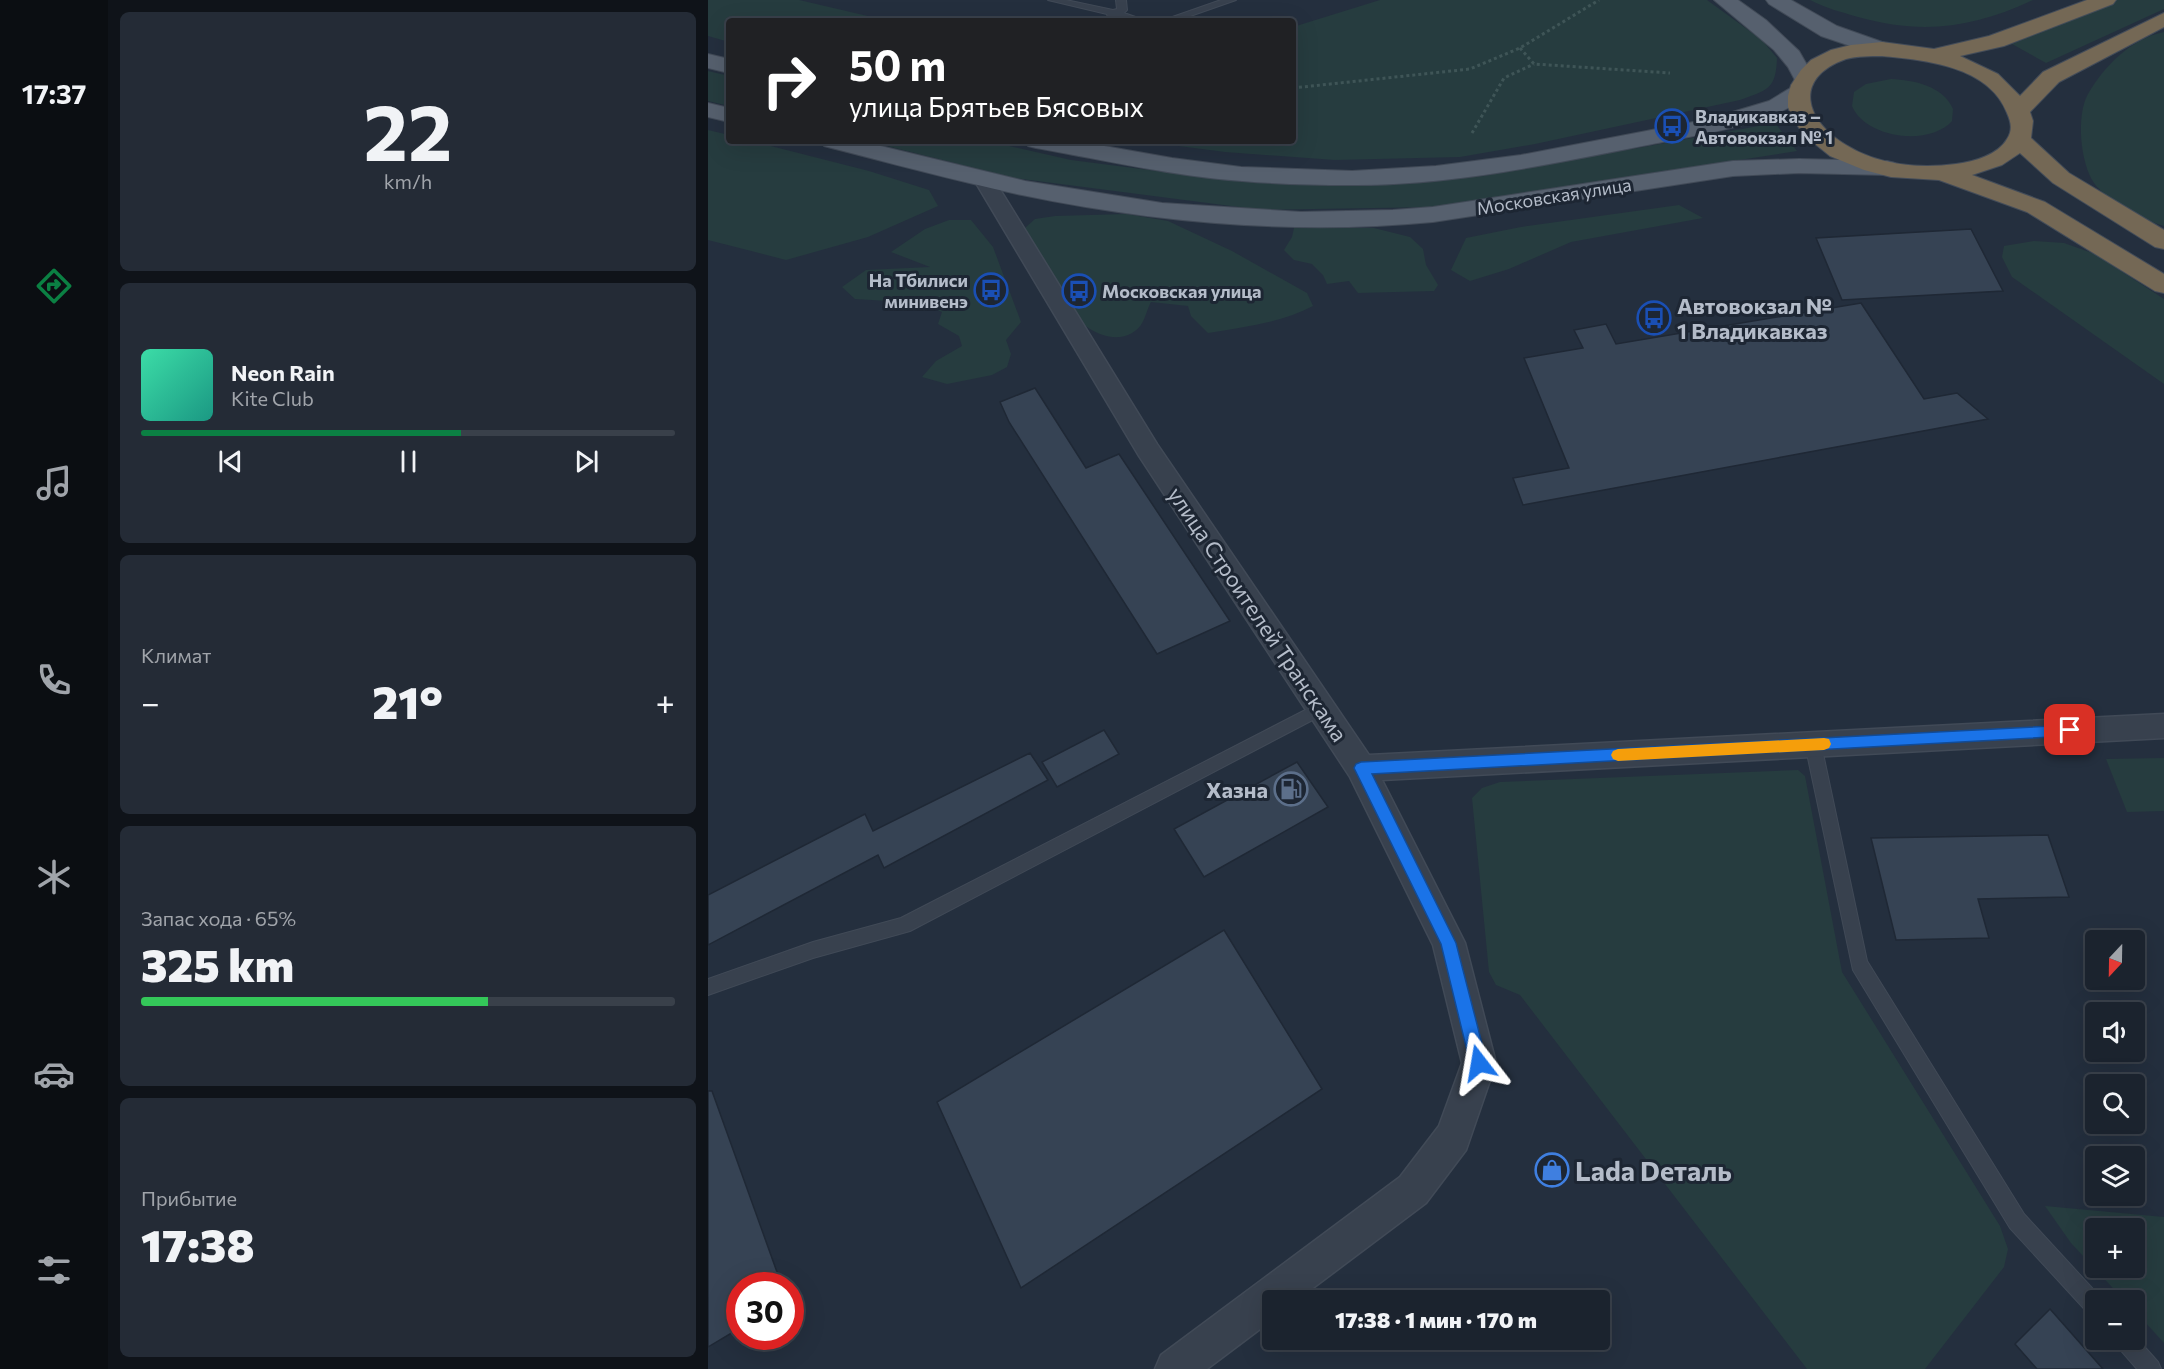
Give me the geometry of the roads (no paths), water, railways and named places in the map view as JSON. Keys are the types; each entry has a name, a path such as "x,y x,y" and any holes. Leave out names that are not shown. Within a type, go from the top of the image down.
{"highway":[{"path":"1938,55 1996,41 2106,0"},
{"path":"2018,112 2051,77 2164,19"},
{"path":"1880,49 1938,55 1984,74 2003,88 2014,102 2022,126 2019,139 2009,150 1989,163 1966,170 1941,173 1908,172 1887,168 1845,154 1809,127 1797,106 1801,85 1814,67 1834,56 1858,50 1880,49"},
{"path":"2019,139 2061,178 2164,241"},
{"path":"1941,173 2036,207 2164,285"}],"main road":[{"path":"1724,0 1786,47 1801,70 1801,85"},
{"path":"1776,0 1828,31 1880,49"},
{"path":"708,61 726,65"},
{"name":"Московская улица","path":"1053,144 1172,165 1241,174 1352,178 1436,173 1521,162 1713,125 1777,106 1801,85"},
{"path":"708,110 726,114"},
{"name":"Московская улица","path":"844,144 1072,197 1284,220 1390,218 1455,212 1724,170 1784,165 1887,168"}],"street":[{"name":"улица Строителей Транскама","path":"983,178 1148,450 1361,768 1449,943 1479,1063 1453,1137 1413,1190 1175,1369"},
{"path":"1361,768 2164,726"}],"lane":[{"path":"1053,0 1111,17 1122,10 1121,0"},
{"path":"1175,18 1231,0"},
{"path":"708,987 813,950 904,925 1321,708"},
{"path":"1813,744 1858,964 2017,1221 2085,1295"},
{"path":"2134,1350 2151,1369"}],"place":[{"name":"Владикавказ – Автовокзал № 1","path":"1672,126"},
{"name":"На Тбилиси минивенэ","path":"991,290"},
{"name":"Московская улица","path":"1079,291"},
{"name":"Автовокзал № 1 Владикавказ","path":"1654,318"},
{"name":"Хазна","path":"1291,789"},
{"name":"Lada Dеталь","path":"1552,1170"}]}
